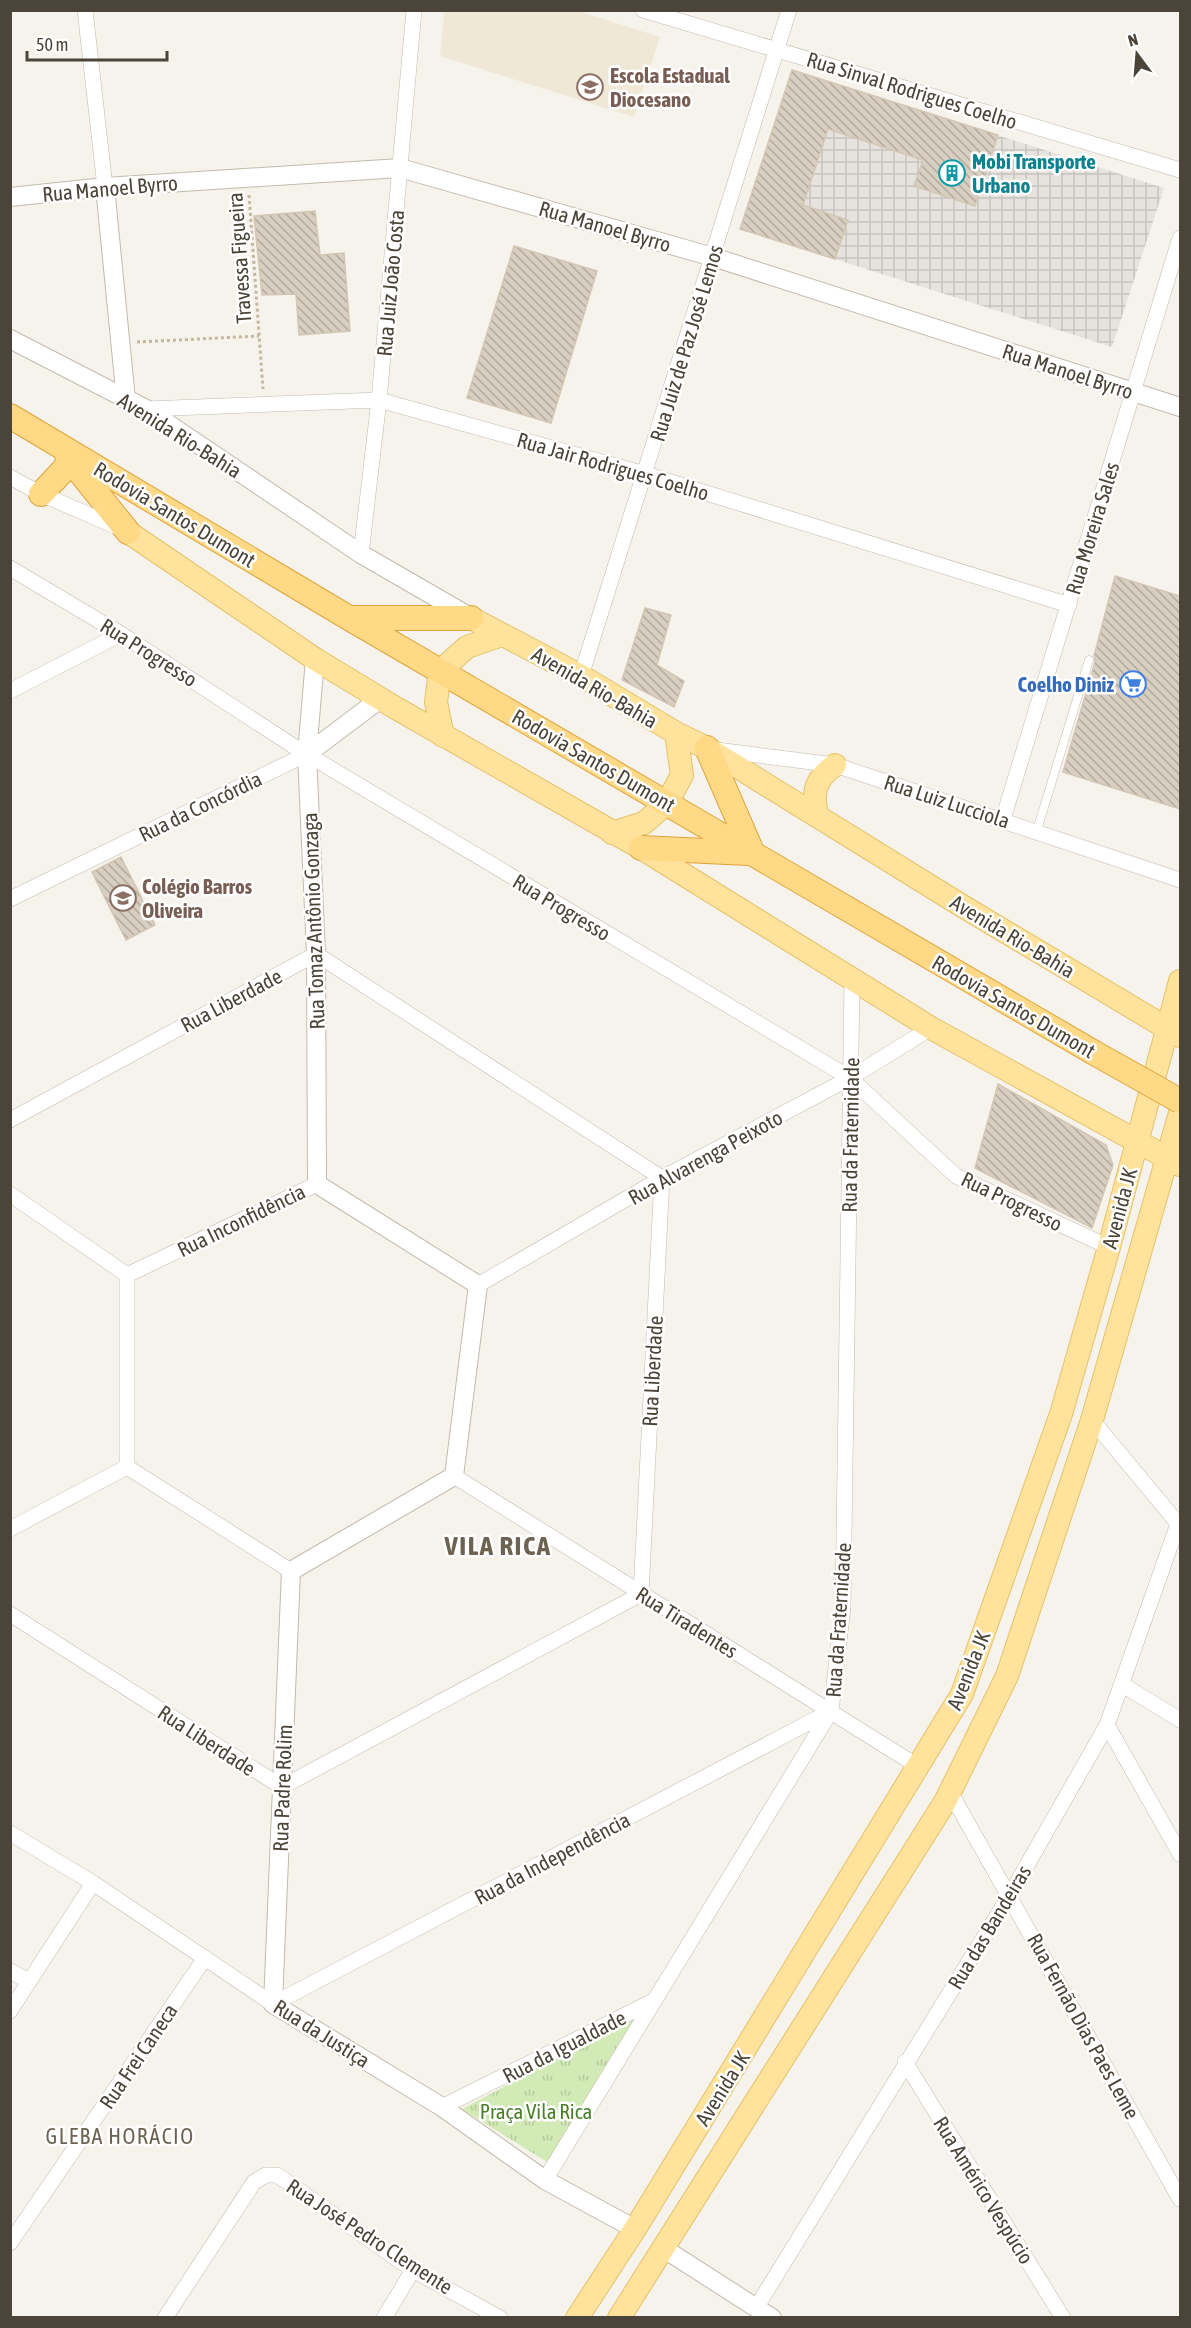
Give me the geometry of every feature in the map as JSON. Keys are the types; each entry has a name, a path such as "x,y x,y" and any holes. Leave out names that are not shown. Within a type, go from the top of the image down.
{"highway":[{"name":"Rodovia Santos Dumont","path":"10,416 349,618 1180,1101"},
{"path":"53,441 128,532"},
{"path":"41,494 71,462"},
{"path":"349,618 471,618"},
{"path":"641,848 753,854 707,748"}],"main road":[{"path":"128,532 315,659 380,699 641,848 931,1028 1173,1161"},
{"name":"Avenida Rio-Bahia","path":"471,618 581,676 676,733 707,748 964,907 1174,1032"},
{"path":"443,736 436,702 440,671 467,647 502,635"},
{"path":"612,833 644,823 667,802 681,775 676,733"},
{"path":"816,815 814,787 822,774 835,765"},
{"name":"Avenida JK","path":"577,2318 635,2229 920,1767 962,1694 1060,1414 1109,1247 1137,1140 1174,1032 1180,981"},
{"name":"Avenida JK","path":"619,2318 950,1792 1007,1676 1092,1420 1173,1161 1180,1113"}],"street":[{"path":"85,10 126,400"},
{"name":"Rua Juiz João Costa","path":"361,554 379,400 414,10"},
{"name":"Rua Sinval Rodrigues Coelho","path":"643,10 1180,170"},
{"name":"Rua Juiz de Paz José Lemos","path":"581,676 789,10"},
{"name":"Rua Manoel Byrro","path":"10,197 105,187 400,168 713,257 1180,407"},
{"name":"Rua Moreira Sales","path":"1004,819 1180,238"},
{"name":"Avenida Rio-Bahia","path":"10,339 146,409 361,554 471,618"},
{"name":"Rua Jair Rodrigues Coelho","path":"146,409 379,400 645,474 1068,605"},
{"path":"10,477 41,494 128,532"},
{"name":"Rua Progresso","path":"10,568 121,634 307,754 850,1078 956,1176 1109,1247"},
{"path":"10,691 121,634"},
{"name":"Rua Tomaz Antônio Gonzaga","path":"315,659 307,754 316,954 317,1184"},
{"name":"Rua da Concórdia","path":"10,898 307,754 380,699"},
{"name":"Rua Luiz Lucciola","path":"707,748 835,765 1037,830 1180,880"},
{"path":"316,954 662,1178"},
{"name":"Rua Liberdade","path":"10,1120 316,954"},
{"name":"Rua da Fraternidade","path":"545,2180 831,1711 843,1607 852,980"},
{"name":"Rua Alvarenga Peixoto","path":"478,1285 662,1178 850,1078 931,1028"},
{"name":"Rua Liberdade","path":"641,1594 662,1178"},
{"name":"Rua Inconfidência","path":"127,1275 317,1184 478,1285"},
{"path":"10,1194 127,1275 127,1467"},
{"path":"127,1467 291,1571 454,1476 478,1285"},
{"path":"1092,1420 1179,1525"},
{"path":"10,1529 127,1467"},
{"name":"Rua Tiradentes","path":"454,1476 920,1767"},
{"name":"Rua das Bandeiras","path":"756,2308 905,2062 1010,1895 1107,1725 1179,1525"},
{"name":"Rua Padre Rolim","path":"273,2004 291,1571"},
{"path":"282,1787 641,1594"},
{"name":"Rua Liberdade","path":"10,1614 282,1787"},
{"path":"1123,1685 1180,1720"},
{"name":"Rua da Independência","path":"273,2004 831,1711"},
{"path":"1107,1725 1180,1854"},
{"name":"Rua Fernão Dias Paes Leme","path":"950,1792 1180,2199"},
{"name":"Rua da Justiça","path":"10,1833 93,1883 273,2004 442,2107 545,2180 635,2229"},
{"path":"10,2011 93,1883"},
{"name":"Rua Frei Caneca","path":"10,2243 205,1958"},
{"path":"10,1971 29,1981"},
{"name":"Rua da Igualdade","path":"442,2107 655,2000"},
{"name":"Rua Américo Vespúcio","path":"905,2062 1063,2318"},
{"name":"Rua José Pedro Clemente","path":"165,2318 254,2182 266,2175 278,2175 413,2270 500,2318"},
{"path":"663,2248 772,2318"},
{"path":"384,2318 413,2270"}],"lane":[{"path":"1037,830 1089,660"}],"path":[{"name":"Travessa Figueira","path":"248,178 264,405"},
{"name":"Travessa Figueira","path":"120,343 260,336"}],"shaded area":[{"name":"Escola Estadual Diocesano","path":"444,11 578,11 660,37 634,117 440,56"},
{"path":"792,70 1164,188 1112,347 740,229"}],"green space":[{"name":"Praça Vila Rica","path":"641,2014 547,2162 462,2109"}],"building":[{"name":"Mobi Transporte Urbano","path":"792,70 998,135 975,206 914,186 923,160 828,129 803,205 848,220 835,259 740,229"},
{"path":"315,211 320,255 344,253 350,331 299,335 296,294 262,295 254,216"},
{"path":"514,246 597,271 551,423 467,398"},
{"name":"Coelho Diniz","path":"1115,576 1180,596 1180,809 1063,772 1095,662 1094,656"},
{"path":"645,608 671,615 657,665 684,681 674,707 622,680"},
{"name":"Colégio Barros Oliveira","path":"121,857 155,925 126,940 92,872"},
{"path":"998,1084 1106,1145 1113,1165 1092,1228 975,1168"}],"place":[{"name":"Escola Estadual Diocesano","path":"590,87"},
{"name":"Mobi Transporte Urbano","path":"952,173"},
{"name":"Coelho Diniz","path":"1133,684"},
{"name":"Colégio Barros Oliveira","path":"123,898"}],"district":[{"name":"VILA RICA","path":"498,1545"},
{"name":"GLEBA HORÁCIO","path":"120,2136"}]}
